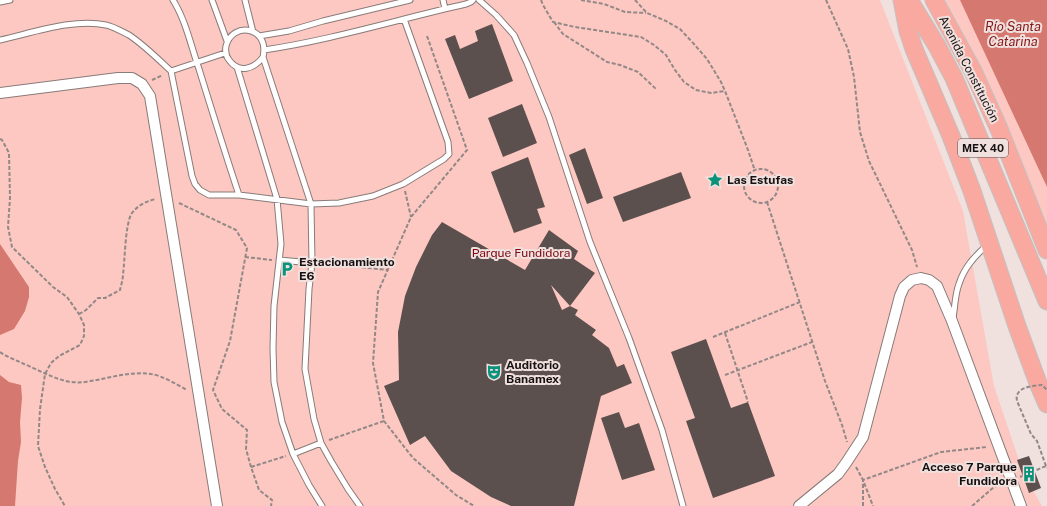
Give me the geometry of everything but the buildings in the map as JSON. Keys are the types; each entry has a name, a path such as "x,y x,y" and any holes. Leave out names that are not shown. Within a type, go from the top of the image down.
{"highway":[{"path":"902,0 908,31 914,49 951,136 972,191 1017,326 1047,404"},
{"name":"Avenida Constitución","path":"909,0 937,46 954,78 1047,301"},
{"name":"Avenida Constitución","path":"934,0 973,72 996,122 1047,250"}],"street":[{"path":"0,93 118,78 132,78 142,84 150,96 217,506"},
{"path":"799,506 838,474 863,437 900,296 904,287 912,280 921,278 929,280 937,286 952,321 1021,506"}],"lane":[{"path":"0,2 10,0"},
{"path":"173,0 179,10 188,33 239,195"},
{"path":"212,0 227,41"},
{"path":"244,0 253,32"},
{"path":"259,36 289,31 323,21 410,0"},
{"path":"443,0 445,9"},
{"path":"264,50 295,45 404,19 466,4 473,0"},
{"path":"479,0 496,15 514,35 528,63 549,117 590,242 629,338 662,430 683,506"},
{"path":"0,40 58,26 80,23 107,25 128,35 146,48 171,71 192,176 195,184 200,190 209,195 239,195 311,204 339,203 373,196 403,184 444,159 449,154 448,142 404,19"},
{"path":"263,57 258,64 252,68 244,69 237,67 231,63 226,53 225,48 227,41 238,31 246,30 259,36 263,42 263,57 311,204 312,262 308,289 305,368 314,419 321,443 348,490 360,506"},
{"path":"171,71 226,53"},
{"path":"237,67 277,199 281,244 274,306 274,382 282,422 293,454 322,506"},
{"path":"952,321 958,284 966,268 990,243"},
{"path":"279,260 312,262"},
{"path":"293,454 321,443"}],"path":[{"path":"541,0 553,22 563,34 607,62 638,72 656,88"},
{"path":"581,0 604,4 625,12 648,13"},
{"path":"635,0 648,13 680,29 708,59 725,91 755,171"},
{"path":"826,0 848,50 854,77 860,132 869,161 912,250 921,278"},
{"path":"553,22 575,27 641,37 666,55 684,82 696,90 711,93 725,91"},
{"path":"427,36 467,150 411,217 378,292 373,363 384,421 413,458 456,494 474,506"},
{"path":"142,84 171,71"},
{"path":"0,139 9,153 10,198 8,227 12,247 53,287 67,297 84,325 84,336 80,345 59,356 51,363 45,374 40,409 38,446 44,467 54,489 65,506"},
{"path":"766,170 774,176 777,181 777,191 771,200 761,203 755,202 747,195 745,184 747,178 755,171 766,170"},
{"path":"403,184 411,217"},
{"path":"78,314 86,310 98,298 105,298 120,290 123,275 128,222 132,213 140,205 149,200 167,197 236,230 247,248 230,341 213,390 222,409 247,430 246,449 251,467 259,490 272,500 271,506"},
{"path":"766,202 851,455 873,506"},
{"path":"245,257 279,260"},
{"path":"312,262 388,270"},
{"path":"713,337 800,302"},
{"path":"725,332 748,402"},
{"path":"725,375 812,342"},
{"path":"0,352 45,374 67,382 84,382 133,373 153,374 199,396"},
{"path":"972,506 994,487 1047,467 1037,441 1031,434 1016,397 1022,390 1033,386 1042,386 1047,390"},
{"path":"321,443 384,421"},
{"path":"863,480 941,452 979,448 998,444"},
{"path":"251,467 293,454"},
{"path":"863,480 863,506"}],"green space":[{"name":"Parque Fundidora","path":"0,0 880,0 963,211 994,386 1023,472 1042,506 0,506"},
{"name":"Río Santa Catarina","path":"944,0 1047,0 1047,230 1000,113 974,56"}],"water":[{"name":"Río Santa Catarina","path":"960,0 1047,0 1047,187"},
{"path":"0,244 29,287 29,297 25,311 14,329 0,335"},
{"path":"0,375 9,382 21,385 21,442 18,461 15,506 0,506"}],"place":[{"name":"Las Estufas","path":"715,180"},
{"name":"Estacionamiento E6","path":"287,269"},
{"name":"Auditorio Banamex","path":"494,372"},
{"name":"Acceso 7 Parque Fundidora","path":"1029,474"}]}
